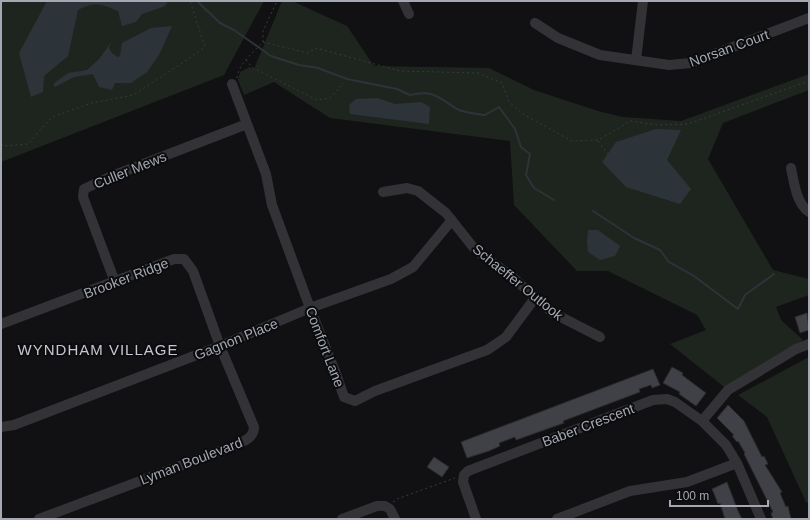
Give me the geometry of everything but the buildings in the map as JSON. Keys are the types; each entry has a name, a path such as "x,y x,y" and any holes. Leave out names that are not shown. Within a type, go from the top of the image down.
{"street":[{"path":"403,1 409,14"},
{"path":"636,60 643,1"},
{"name":"Norsan Court","path":"535,24 558,38 593,52 669,65 690,63 809,18"},
{"name":"Comfort Lane","path":"232,84 266,174 272,205 344,397 355,401 375,391 487,350 506,337 535,298"},
{"name":"Culler Mews","path":"116,282 82,197 84,189 112,176 247,124"},
{"path":"791,168 798,196 805,210 809,212"},
{"name":"Schaeffer Outlook","path":"383,192 407,188 418,191 446,213 473,247 510,275 553,313 600,337"},
{"name":"Gagnon Place","path":"1,427 14,425 220,346 310,308 391,279 413,267 452,220"},
{"name":"Brooker Ridge","path":"1,324 174,259 184,259 193,271 220,346"},
{"path":"702,421 728,390 796,349 809,344"},
{"name":"Lyman Boulevard","path":"39,519 150,478 249,438 253,433 254,427 220,346"},
{"name":"Baber Crescent","path":"464,474 469,470 655,400 662,399 673,401 702,421 719,436 737,463 761,519"},
{"path":"557,519 630,491 687,482 737,463"},
{"path":"464,474 463,483 476,519"},
{"path":"342,519 377,506 386,507 392,511 395,519"}],"path":[{"path":"1,144 4,146 28,144 52,118 92,103 134,95 205,47 190,1"},
{"path":"232,84 250,54 263,42 263,31 277,1"},
{"path":"263,42 308,53 316,48 400,71 478,73 502,83 508,102 523,114 572,141 598,140 631,121 658,125 688,124 809,80"},
{"path":"246,60 253,68 317,100 330,98 344,84"},
{"path":"598,140 608,154"},
{"path":"386,507 397,499 464,474"}],"shaded area":[{"path":"1,1 264,1 224,75 1,162"},
{"path":"47,1 168,1 165,6 142,14 136,22 122,26 118,11 107,7 98,4 89,5 78,10 68,56 44,76 43,92 31,97 19,53"},
{"path":"282,1 292,1 347,26 374,66 489,68 534,90 598,111 623,117 681,121 809,74 809,90 723,123 708,159 773,270 809,279 809,295 776,307 781,320 803,340 728,390 670,344 706,330 697,315 608,271 577,271 514,205 510,141 330,118 274,82 244,95 238,80 240,72 250,67 254,69"},
{"path":"172,26 159,55 147,72 131,83 115,83 112,90 99,87 93,74 74,77 55,87 53,84 68,73 87,70 99,59 112,41 109,47 111,52 117,57 120,56 122,43 151,28"},
{"path":"377,98 395,104 421,102 430,107 429,124 350,114 349,105 356,99"},
{"path":"656,129 681,130 667,160 691,189 680,204 626,187 602,162 616,142"},
{"path":"588,230 598,230 620,246 615,256 600,260 588,252"},
{"path":"809,357 809,504 806,502 767,417 738,395"}],"waterway":[{"path":"197,1 220,23 234,30 271,56 299,65 318,68 347,79 397,89 410,95 418,93 430,94 440,98 457,109 467,112 485,115 499,107 515,129 521,147 530,154 526,175 534,188 554,200"},
{"path":"593,211 634,238 660,250 669,262 694,276 738,309 745,295 774,274"}],"district":[{"name":"WYNDHAM VILLAGE","path":"98,350"}]}
